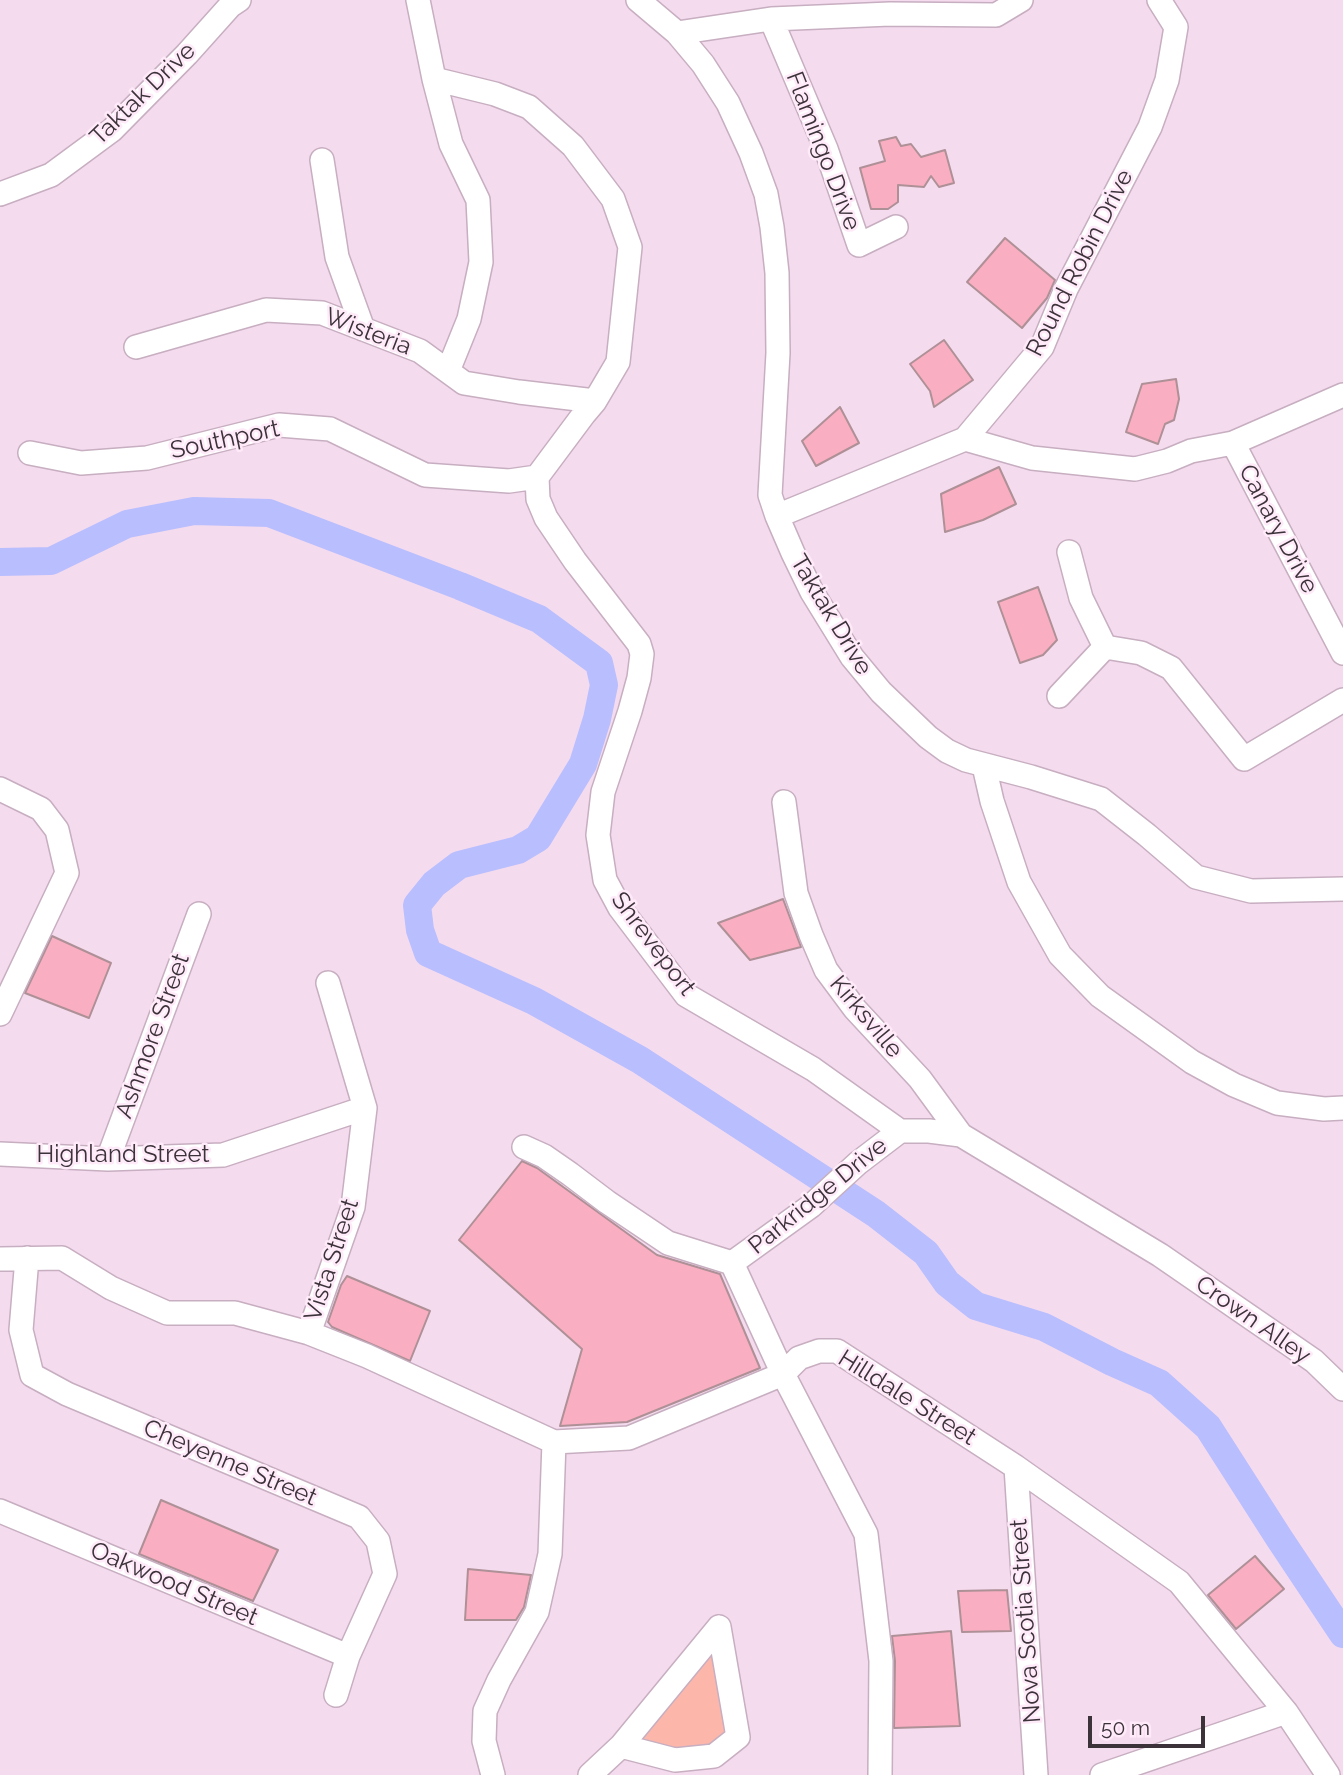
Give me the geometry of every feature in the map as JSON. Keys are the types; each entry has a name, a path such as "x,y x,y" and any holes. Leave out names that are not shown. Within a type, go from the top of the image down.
{"street":[{"path":"418,0 451,144 478,201 479,213 481,262 469,319 448,371"},
{"name":"Taktak Drive","path":"638,0 677,33 703,64 728,103 766,194 777,273 778,353 770,495 812,592 852,657 881,692 928,737 947,751 966,761 1031,777 1101,799 1196,877 1251,891 1343,889"},
{"path":"677,33 771,19 890,14 996,15 1021,0"},
{"name":"Round Robin Drive","path":"777,516 965,439 1042,347 1066,289 1150,127 1167,80 1176,27 1159,0"},
{"name":"Taktak Drive","path":"0,194 51,175 112,130 187,54 233,2"},
{"name":"Flamingo Drive","path":"771,19 826,149 859,245 896,227"},
{"path":"434,79 495,94 529,107 573,146 613,199 630,247 618,362 595,401 537,477"},
{"path":"322,160 337,257 363,329"},
{"name":"Wisteria","path":"136,347 266,310 323,313 420,351 464,383 595,401"},
{"path":"965,439 1032,458 1135,469 1167,461 1191,451 1233,443 1343,395"},
{"path":"990,409 1001,435 1023,455"},
{"name":"Southport","path":"30,453 81,463 147,457 279,425 330,429 425,475 509,481 537,477"},
{"name":"Canary Drive","path":"1233,443 1343,653"},
{"name":"Shreveport","path":"537,477 538,499 546,518 575,561 639,644 642,654 630,711 603,792 598,835 605,880 620,908 686,995 813,1069 900,1131"},
{"path":"1069,552 1081,598 1105,647"},
{"path":"1059,696 1105,647"},
{"path":"1105,647 1141,653 1171,668 1244,759 1343,700"},
{"path":"984,766 992,801 1020,882 1060,955 1100,996 1192,1062 1234,1085 1277,1103 1324,1109 1343,1108"},
{"path":"0,789 41,809 57,830 67,873 0,1014"},
{"name":"Kirksville","path":"784,802 796,894 826,970 855,1009 920,1079 961,1135"},
{"name":"Ashmore Street","path":"108,1159 199,914"},
{"name":"Vista Street","path":"309,1333 353,1207 365,1108 328,983"},
{"name":"Highland Street","path":"0,1154 108,1159 223,1155 365,1108"},
{"name":"Parkridge Drive","path":"880,1775 881,1661 866,1534 783,1374 732,1263 811,1206 858,1163 900,1131 961,1135 1160,1255"},
{"path":"524,1147 552,1162 668,1243 732,1263"},
{"name":"Crown Alley","path":"1160,1255 1314,1361 1343,1389"},
{"name":"Cheyenne Street","path":"27,1258 21,1330 32,1374 66,1395 359,1517 377,1541 385,1574 348,1656 336,1695"},
{"name":"Hilldale Street","path":"0,1259 62,1258 111,1288 167,1313 235,1313 309,1333 367,1356 554,1442 629,1438 783,1374 799,1358 819,1351 837,1351 1016,1467 1179,1582 1286,1712 1328,1775"},
{"path":"493,1775 484,1741 485,1711 537,1612 550,1554 554,1442"},
{"name":"Nova Scotia Street","path":"1016,1467 1036,1775"},
{"name":"Oakwood Street","path":"0,1511 348,1656"},
{"path":"590,1775 621,1746 719,1627 738,1737 714,1756 675,1760 621,1746"},
{"path":"1102,1775 1286,1712"}],"shaded area":[{"path":"717,1632 738,1737 714,1756 621,1746"}],"building":[{"path":"896,137 901,146 911,144 921,157 945,150 954,183 939,187 931,176 924,187 898,185 898,202 888,209 871,209 860,168 885,161 879,141"},
{"path":"1005,238 1055,280 1047,298 1022,328 967,282"},
{"path":"944,340 973,380 934,407 930,391 910,364"},
{"path":"1176,379 1179,399 1174,420 1165,424 1158,444 1126,432 1142,384"},
{"path":"840,407 859,443 816,466 802,441"},
{"path":"999,467 1016,504 983,520 945,532 941,494"},
{"path":"1038,587 1057,640 1043,655 1020,663 998,602"},
{"path":"783,899 801,947 750,960 718,923"},
{"path":"52,936 111,963 89,1018 25,993"},
{"path":"522,1161 537,1168 657,1255 720,1274 760,1368 627,1422 560,1426 582,1349 459,1240"},
{"path":"347,1276 430,1311 410,1361 332,1327 328,1322 341,1285"},
{"path":"161,1500 278,1550 253,1601 139,1554"},
{"path":"1255,1556 1284,1589 1236,1629 1208,1595"},
{"path":"468,1569 531,1575 524,1607 516,1620 465,1620"},
{"path":"1007,1590 1011,1631 962,1632 958,1591"},
{"path":"951,1631 960,1726 894,1728 895,1661 892,1636"}],"waterway":[{"path":"0,562 51,561 127,524 194,511 269,513 539,619 599,663 604,685 583,764 538,838 518,850 459,865 434,884 417,905 420,930 428,953 534,1001 640,1060 876,1214 926,1253 947,1283 976,1306 1044,1327 1159,1383 1208,1427 1343,1634"}]}
